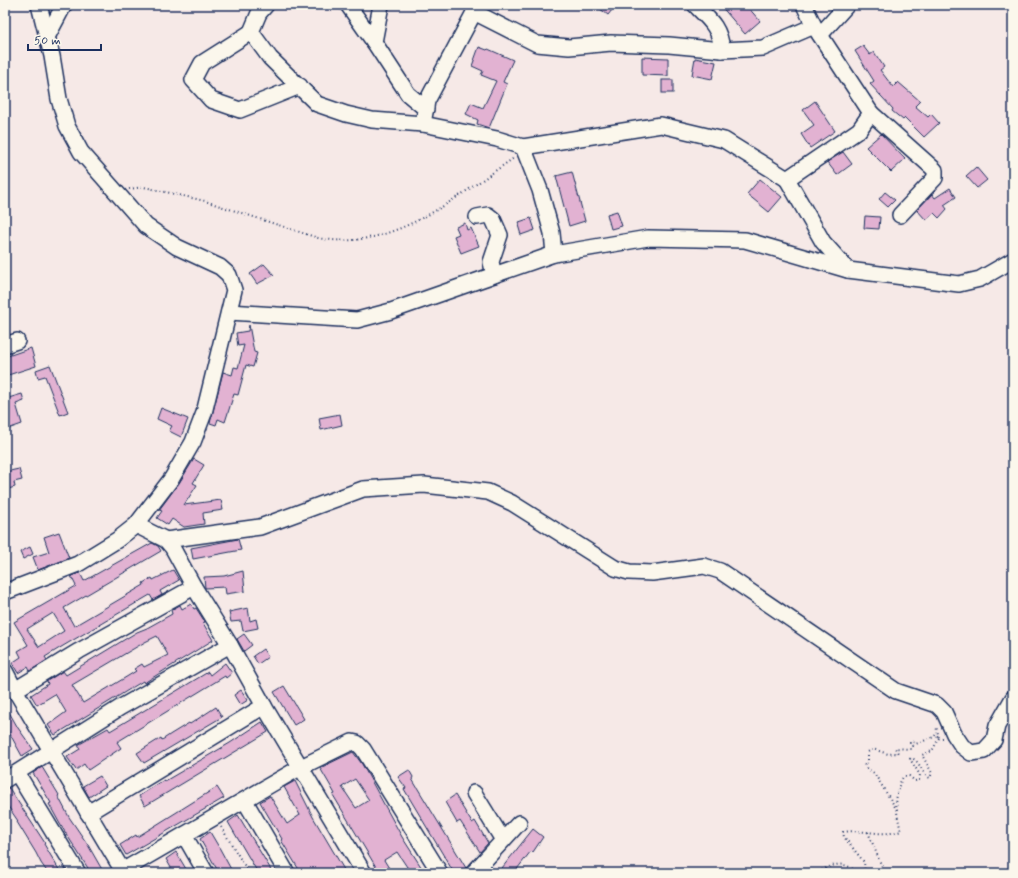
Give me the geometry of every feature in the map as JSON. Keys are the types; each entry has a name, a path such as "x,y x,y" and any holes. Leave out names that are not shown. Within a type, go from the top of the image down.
{"street":[{"path":"5,592 78,564 117,540 136,525 172,478 192,442 204,413 234,290 229,275 220,268 177,246 146,226 81,152 67,126 59,99 39,5"},
{"path":"47,37 64,5"},
{"path":"266,5 259,13 251,32 202,62 193,80 211,100 240,110 300,86"},
{"path":"348,5 424,117"},
{"path":"374,42 381,5"},
{"path":"695,5 714,24 721,37 722,50"},
{"path":"804,5 817,30 871,113 935,170 935,178 900,215"},
{"path":"424,117 427,101 476,9 537,44 569,47 611,43 654,44 722,50 763,48 817,30 847,5"},
{"path":"251,32 270,58 317,104 346,114 372,120 424,117 497,139 524,149 661,125 724,140 787,179 823,242 848,270"},
{"path":"787,179 859,130 871,113"},
{"path":"524,149 540,190 552,232 554,254"},
{"path":"477,217 488,215 493,219 500,235 492,258 494,275"},
{"path":"229,312 357,320 391,311 554,254 648,238 745,240 848,270 959,284 980,279 1013,260"},
{"path":"166,540 260,527 363,489 424,485 488,492 512,503 615,568 629,572 652,573 704,566 720,571 896,691 937,704 944,712 954,734 962,746 971,753 984,751 994,740 997,726 1013,698"},
{"path":"136,525 166,540 172,548 364,873"},
{"path":"15,690 79,650 194,586"},
{"path":"78,873 11,776 120,707 230,645"},
{"path":"5,671 51,752 123,872 302,767 345,744 352,742 357,743 363,749 440,873"},
{"path":"88,813 264,706"},
{"path":"474,793 503,840"},
{"path":"244,801 287,873"},
{"path":"473,873 518,823"},
{"path":"184,835 206,873"}],"path":[{"path":"118,195 124,189 144,187 205,201 318,238 337,242 379,235 442,208 524,149"},
{"path":"814,873 824,867 837,864 850,866 856,872 865,872 864,862 844,837 843,832 856,830 889,834 901,830 897,811 896,794 903,777 909,776 915,781 919,780 920,775 910,759 911,758 916,760 930,778 932,773 922,755 932,751 939,738 936,724"},
{"path":"897,811 874,773 866,768 864,764 868,762 868,752 873,749 888,754 898,754 895,748 911,749 913,745 934,737 936,734 939,738"},
{"path":"216,817 249,873"},
{"path":"868,832 882,867"}],"building":[{"path":"595,5 616,5 608,15"},
{"path":"720,5 746,5 760,21 745,34"},
{"path":"863,46 870,55 874,52 884,67 880,70 893,87 898,82 920,101 915,106 928,117 931,114 939,123 924,137 905,118 903,120 892,111 893,109 870,84 874,81 855,51"},
{"path":"479,47 488,49 513,60 503,82 507,84 489,128 477,124 478,120 466,114 471,103 483,108 496,81 481,75 483,71 472,66"},
{"path":"642,57 668,58 668,76 642,75"},
{"path":"695,58 716,62 712,79 692,75"},
{"path":"662,80 673,80 673,93 662,93"},
{"path":"815,101 835,131 810,148 801,134 814,125 803,110"},
{"path":"881,134 905,159 891,172 866,147"},
{"path":"843,152 852,164 837,175 827,162"},
{"path":"976,167 987,180 977,188 966,176"},
{"path":"572,172 585,221 569,226 556,176"},
{"path":"760,179 782,197 769,212 747,194"},
{"path":"950,188 956,197 944,205 947,209 939,218 934,213 926,220 917,210 932,194 935,198"},
{"path":"885,192 895,200 888,207 879,199"},
{"path":"617,211 622,226 611,229 607,214"},
{"path":"865,216 880,217 879,229 864,228"},
{"path":"531,218 535,230 521,235 518,225 520,224 519,222"},
{"path":"465,223 467,230 471,228 479,246 461,253 454,236 459,234 456,227"},
{"path":"264,264 274,275 257,284 250,274"},
{"path":"249,325 254,352 257,353 253,367 246,365 238,395 234,394 225,422 218,419 216,425 210,423 223,372 232,375 234,367 238,368 244,345 238,346 236,333 248,331"},
{"path":"31,348 36,366 5,376 5,357"},
{"path":"50,365 68,412 60,415 45,376 38,378 36,370"},
{"path":"22,394 24,401 16,404 22,424 5,430 5,399"},
{"path":"161,408 188,419 181,437 169,431 172,426 157,419"},
{"path":"340,414 342,425 321,430 319,418"},
{"path":"194,459 204,465 193,483 197,485 184,505 221,500 223,510 203,513 204,524 184,527 172,519 168,525 157,518 162,511 159,510 179,483"},
{"path":"19,469 22,480 14,482 15,487 5,490 5,472"},
{"path":"59,532 69,558 38,570 33,557 49,552 44,537"},
{"path":"238,539 241,550 193,559 191,548"},
{"path":"152,543 158,546 161,551 64,608 74,626 144,585 143,583 152,578 153,580 173,570 179,580 160,591 162,595 153,600 150,595 45,657 47,660 30,671 28,667 18,673 12,663 21,657 18,651 28,645 14,622 76,586 71,576 80,573 84,581","holes":["53,613 64,631 39,647 27,629"]},
{"path":"30,547 33,554 23,559 20,552"},
{"path":"243,571 245,591 226,594 225,587 205,588 204,577 224,576"},
{"path":"191,604 194,609 196,608 205,622 203,623 213,640 144,683 143,681 55,735 48,725 66,712 55,694 37,705 31,695 48,684 47,681 63,671 66,675 137,632 172,614 171,610 180,605 182,609","holes":["157,636 168,655 144,667 142,664 134,669 136,671 83,703 72,685"]},
{"path":"248,608 250,621 256,619 258,628 243,631 241,621 231,622 229,612"},
{"path":"244,634 252,645 244,651 237,639"},
{"path":"263,649 268,657 258,664 253,656"},
{"path":"225,663 232,673 226,678 225,676 117,742 121,748 88,770 84,764 76,770 67,757 80,749 78,745 108,728 110,731 208,672 210,675"},
{"path":"284,686 304,719 294,725 274,692"},
{"path":"241,690 248,700 240,705 234,695"},
{"path":"5,705 18,728 33,749 22,756 5,725"},
{"path":"216,707 222,717 144,763 137,753 161,738 162,740 189,723 190,724"},
{"path":"262,722 268,732 145,806 139,796 164,780 165,781 230,743"},
{"path":"353,752 362,764 402,837 425,873 411,873 397,852 384,860 392,873 378,873 375,868 376,867 333,795 335,794 320,768","holes":["355,779 369,800 356,808 342,787"]},
{"path":"42,767 59,795 58,796 69,817 88,845 104,873 91,873 60,824 49,804 51,803 33,773"},
{"path":"409,770 413,777 412,779 466,868 462,873 454,873 404,789 406,788 398,777"},
{"path":"100,776 106,786 89,797 83,786"},
{"path":"295,781 313,817 346,873 301,873 281,840 282,839 260,802 270,796 287,824 300,815 284,787"},
{"path":"217,787 224,798 126,855 120,845 136,835 137,837"},
{"path":"9,788 45,843 44,844 61,873 48,873 41,863 17,822 18,821 5,802 5,789"},
{"path":"455,795 472,823 475,821 488,843 480,852 460,821 457,823 445,802"},
{"path":"238,815 270,868 271,873 258,873 228,822"},
{"path":"533,829 543,837 533,852 531,851 514,873 498,873"},
{"path":"210,832 233,873 219,873 200,839"},
{"path":"176,852 186,869 184,870 187,873 174,873 166,859"}]}
